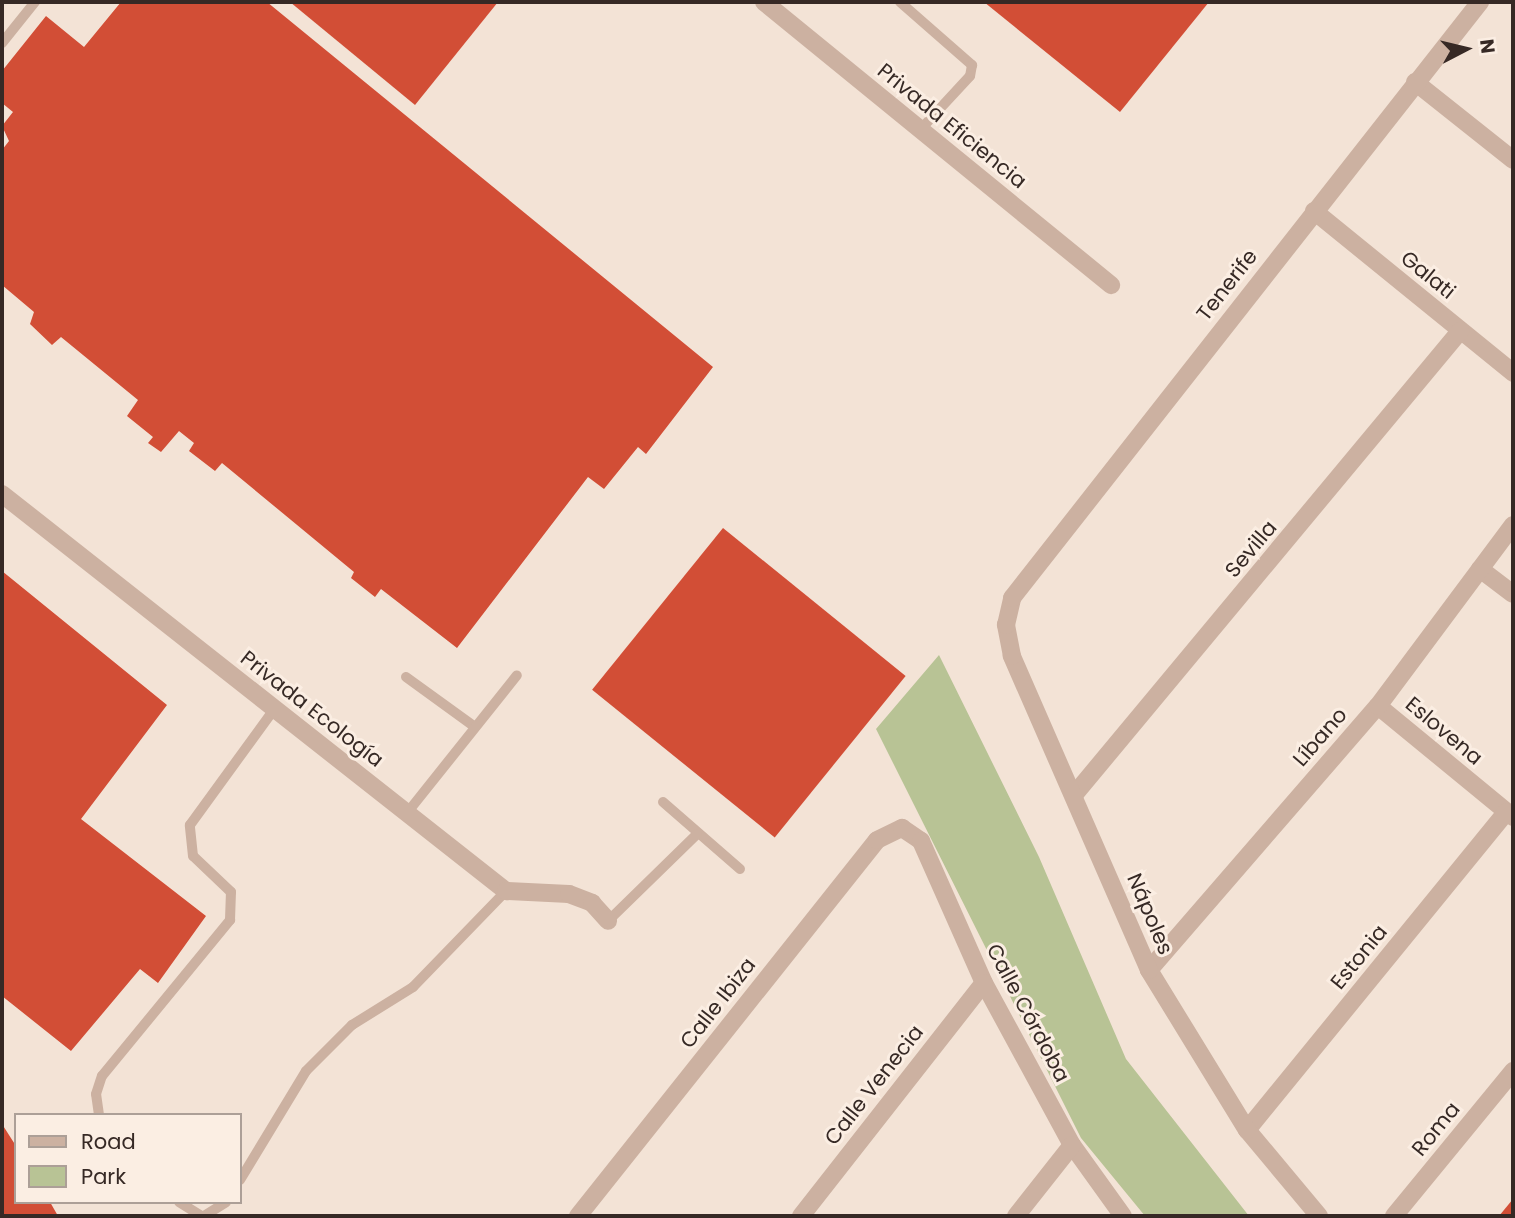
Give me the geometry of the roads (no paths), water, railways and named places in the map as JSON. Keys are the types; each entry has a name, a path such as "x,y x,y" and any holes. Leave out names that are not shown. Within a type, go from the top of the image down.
{"street":[{"name":"Privada Eficiencia","path":"764,2 1111,285"},
{"name":"Tenerife","path":"1012,598 1480,2"},
{"path":"1415,82 1513,160"},
{"name":"Galati","path":"1314,211 1513,373"},
{"name":"Sevilla","path":"1074,795 1460,331"},
{"name":"Privada Ecología","path":"2,494 506,891"},
{"name":"Líbano","path":"1149,970 1378,706 1513,525"},
{"path":"1480,569 1513,594"},
{"name":"Nápoles","path":"1012,598 1006,625 1012,656 1149,970 1247,1130 1319,1216"},
{"name":"Eslovena","path":"1378,706 1510,815"},
{"name":"Estonia","path":"1247,1130 1510,815"},
{"name":"Calle Córdoba","path":"902,828 921,841 984,982 1072,1144 1123,1216"},
{"name":"Calle Ibiza","path":"578,1216 877,841 902,828"},
{"path":"506,891 569,894 592,903 608,921"},
{"name":"Calle Venecia","path":"801,1216 984,982"},
{"name":"Roma","path":"1394,1216 1513,1071"},
{"path":"1016,1216 1072,1144"}],"lane":[{"path":"2,43 35,2"},
{"path":"900,2 972,65 970,76 921,129"},
{"path":"407,813 517,675"},
{"path":"406,677 475,727"},
{"path":"99,1113 96,1094 102,1076 230,919 231,892 193,856 190,825 275,708"},
{"path":"663,802 740,869"},
{"path":"608,921 697,834"},
{"path":"242,1177 306,1071 352,1025 413,987 506,891"},
{"path":"182,1204 203,1216 223,1204"}]}
